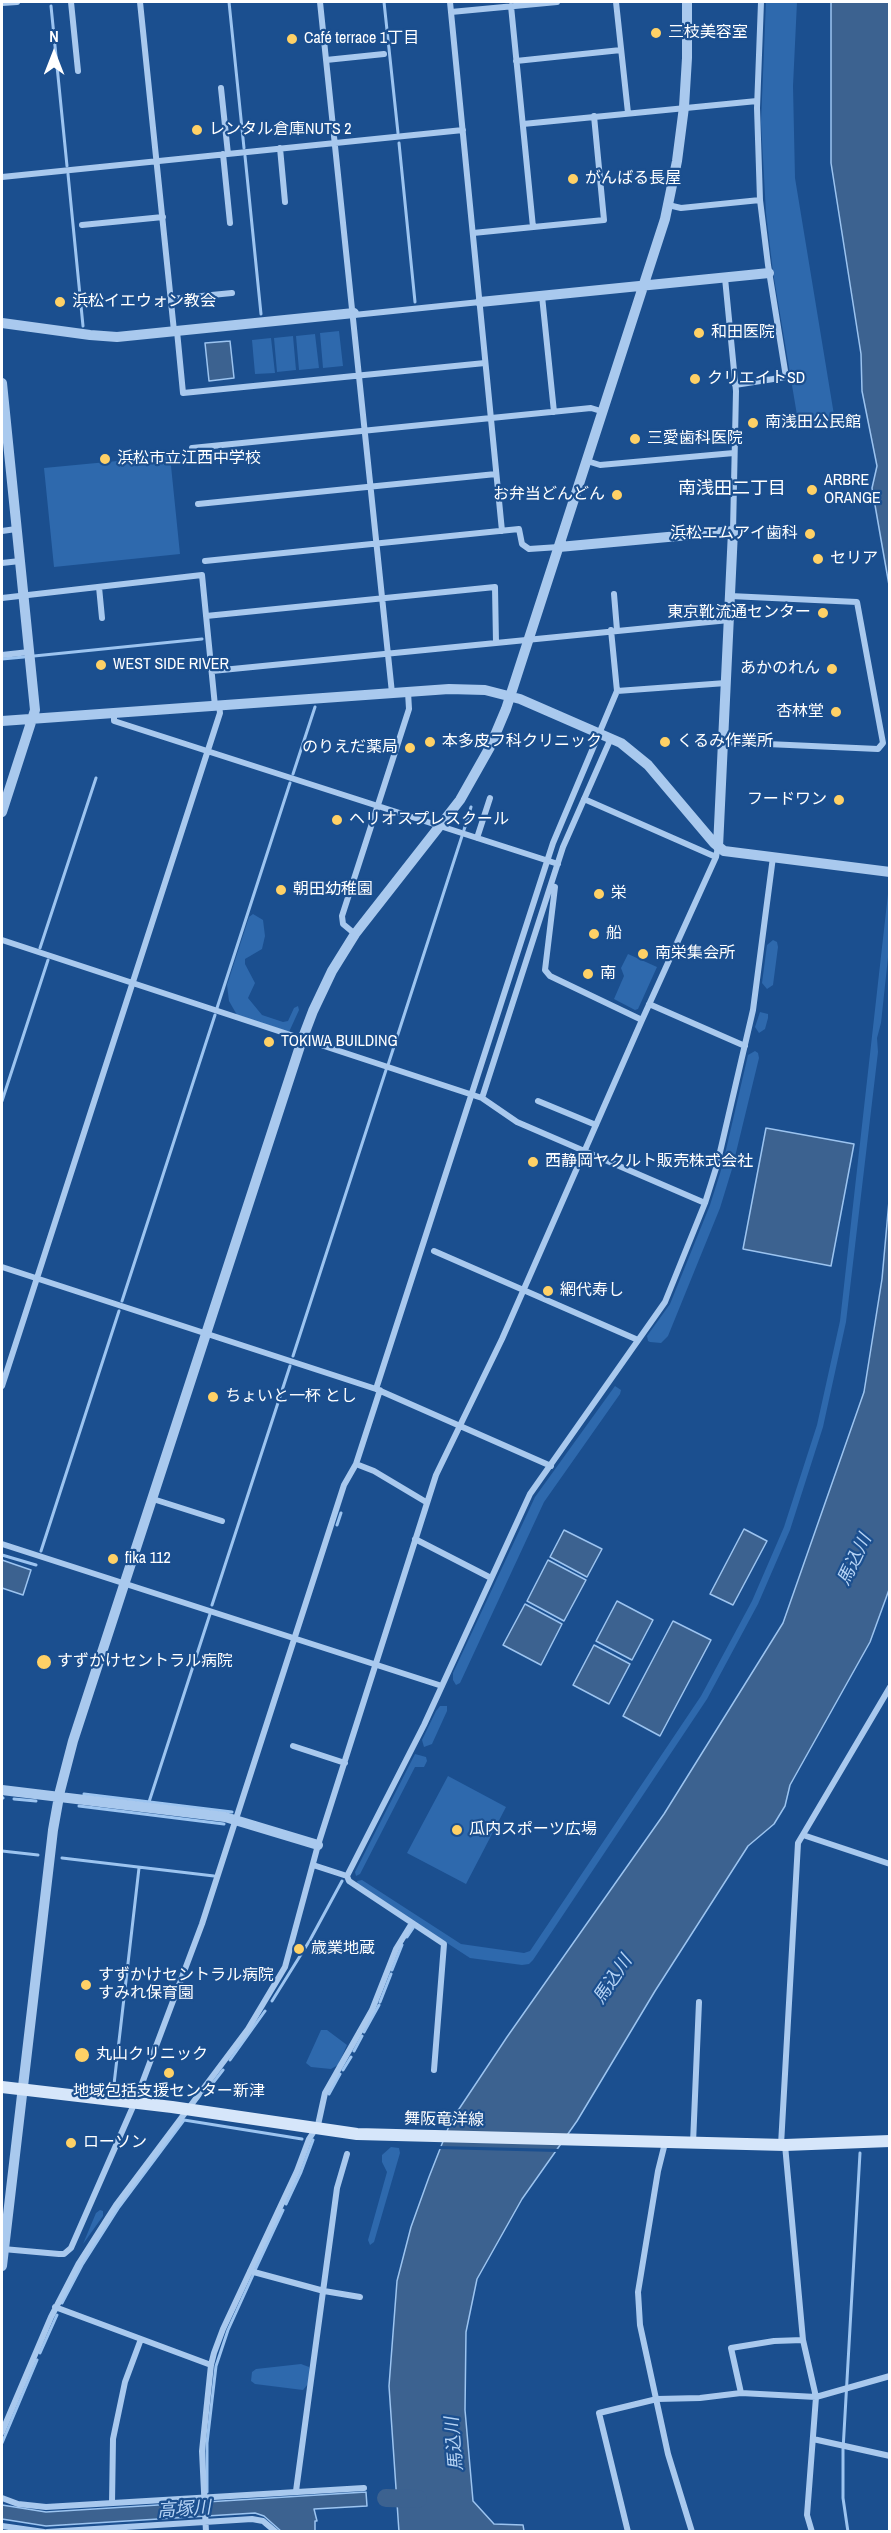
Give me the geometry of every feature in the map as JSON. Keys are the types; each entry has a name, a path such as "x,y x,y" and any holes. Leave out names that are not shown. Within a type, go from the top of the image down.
{"main road":[{"name":"舞阪竜洋線","path":"2,2086 135,2102 315,2130 357,2134 783,2145 890,2141"}],"street":[{"path":"2,3 16,2"},
{"path":"71,2 78,71"},
{"path":"140,2 183,393 485,363"},
{"path":"320,2 392,693"},
{"path":"450,2 502,531"},
{"path":"451,12 557,2"},
{"path":"616,2 628,113"},
{"path":"2,2266 59,1797 72,1747 302,1040 326,984 355,934 460,800 496,733 510,695 645,286 668,205 684,107 687,2"},
{"path":"735,385 786,377 760,200 757,101 761,2"},
{"path":"511,6 533,227"},
{"path":"516,60 621,50"},
{"path":"326,60 384,54"},
{"path":"221,88 230,223"},
{"path":"523,124 757,101"},
{"path":"473,233 604,220 594,116"},
{"path":"2,177 463,130"},
{"path":"280,148 285,202"},
{"path":"668,205 681,208 760,200"},
{"path":"82,225 162,217"},
{"path":"2,323 108,337 769,273"},
{"path":"2,2432 55,2307 79,2263 116,2205 248,2029 282,1973 290,1953 318,1845 436,1475 524,1290 717,852 733,531 735,385 724,278"},
{"path":"171,299 232,293"},
{"path":"542,296 554,412"},
{"path":"2,382 34,710 2,812"},
{"path":"192,448 591,408 603,412"},
{"path":"587,461 600,465 734,453"},
{"path":"198,504 496,474"},
{"path":"2,531 16,529"},
{"path":"205,561 519,529 522,544 529,549 733,531"},
{"path":"2,563 20,561"},
{"path":"2,598 202,575 212,671 220,714 2,1386"},
{"path":"99,587 102,618"},
{"path":"206,616 495,588 496,643"},
{"path":"3,2249 59,2254 68,2252 135,2102 202,1925 344,1485 356,1464 471,1094 547,860 617,692 614,594"},
{"path":"723,742 878,749 883,743 857,602 730,596"},
{"path":"212,671 729,620"},
{"path":"2,655 28,652"},
{"path":"617,692 726,683"},
{"path":"2,721 473,688 510,695 611,738 630,750 648,765 717,852"},
{"path":"355,934 343,924 342,916 409,709 408,692"},
{"path":"114,713 114,721 558,864"},
{"path":"482,1098 558,864 611,738"},
{"path":"477,838 490,798"},
{"path":"584,799 717,852 890,872"},
{"path":"347,1876 441,1686 530,1494 665,1302 705,1203 717,1165 753,1010 773,857"},
{"path":"551,886 555,887 545,970 550,976 642,1020"},
{"path":"2,940 482,1098 517,1122 705,1203"},
{"path":"649,1004 745,1046"},
{"path":"538,1101 596,1125"},
{"path":"434,1251 638,1340"},
{"path":"2,1267 378,1390 551,1466"},
{"path":"356,1464 374,1471 426,1502"},
{"path":"153,1499 222,1521"},
{"path":"415,1539 490,1578"},
{"path":"2,1544 377,1663 441,1686"},
{"path":"812,2532 807,2515 816,2397 803,2340 783,2145 798,1843 890,1687"},
{"path":"293,1746 345,1762"},
{"path":"2,1790 236,1820 318,1845"},
{"path":"803,1835 890,1864"},
{"path":"313,1865 347,1876 349,1881 444,1944 434,2070"},
{"path":"206,2532 202,2451 211,2365 221,2334 315,2130 326,2092 372,2010 396,1949 412,1923"},
{"path":"693,2143 699,2002"},
{"path":"666,2143 658,2171 638,2292 640,2325 668,2454 692,2532"},
{"path":"296,2491 337,2188 347,2154"},
{"path":"250,2271 360,2297"},
{"path":"55,2307 211,2365"},
{"path":"112,2503 113,2439 125,2382 141,2339"},
{"path":"741,2393 730,2348 774,2341 803,2340"},
{"path":"628,2532 599,2413 657,2399 700,2398 741,2393 816,2397 890,2376"},
{"path":"813,2439 890,2456"},
{"path":"2,2498 32,2506 364,2488"},
{"path":"2,2526 46,2532 115,2529 204,2520 258,2519 276,2532"}],"shaded area":[{"path":"766,2 797,2 793,86 795,178 835,421 799,427 773,272 766,213 761,122"},
{"path":"339,331 343,366 323,368 320,333"},
{"path":"315,334 319,368 299,370 296,336"},
{"path":"293,336 296,370 277,372 274,338"},
{"path":"271,338 275,373 255,374 252,340"},
{"path":"170,456 180,554 54,567 44,468"},
{"path":"889,885 889,948 846,1322 823,1427 790,1530 758,1604 707,1699 533,1960 529,1964 522,1965 470,1958 358,1885 357,1881 362,1880 461,1944 524,1953 530,1951 701,1696 752,1601 784,1527 817,1425 840,1321"},
{"path":"253,914 263,920 265,936 262,949 245,959 245,964 255,983 248,998 262,1015 283,1022 288,1021 294,1008 298,1006 299,1010 289,1032 237,1015 229,1001 227,985 249,917"},
{"path":"773,940 777,942 778,947 773,985 767,989 762,983 767,945"},
{"path":"628,954 657,967 638,1009 635,1010 614,999 624,976 621,968"},
{"path":"760,1012 768,1014 768,1018 765,1029 759,1033 755,1027"},
{"path":"755,1051 759,1058 732,1169 720,1208 668,1336 661,1343 650,1342 647,1336 670,1304 710,1205 722,1167 748,1055"},
{"path":"615,1386 621,1390 620,1394 544,1502 460,1683 456,1685 453,1673 535,1497"},
{"path":"440,1706 447,1706 447,1711 432,1744 424,1747 422,1740"},
{"path":"415,1754 426,1757 427,1761 424,1767 415,1767 360,1874 356,1876 355,1872"},
{"name":"瓜内スポーツ広場","path":"448,1776 506,1807 466,1884 407,1853"},
{"path":"321,2030 327,2030 347,2045 338,2065 331,2069 311,2067 306,2063"},
{"path":"391,2147 399,2148 400,2153 374,2242 370,2245 368,2240 387,2172 382,2162 382,2155"},
{"path":"103,2211 103,2216 83,2244 96,2213"},
{"path":"301,2364 309,2367 310,2372 308,2384 303,2390 255,2384 251,2381 252,2372 256,2369"}],"water":[{"path":"831,2 889,2 889,585 872,488 877,466 862,391 861,354 831,163"},
{"path":"230,341 234,378 209,381 205,343"},
{"path":"766,1128 854,1144 831,1266 743,1249"},
{"name":"馬込川","path":"889,1201 890,1587 870,1642 790,1785 785,1806 774,1824 748,1846 655,1991 577,2121 522,2199 477,2279 466,2332 465,2410 473,2501 494,2524 523,2525 524,2531 399,2532 389,2386 397,2281 411,2227 429,2177 451,2121 507,2037 664,1814 783,1623 864,1392 882,1279"},
{"path":"744,1529 767,1541 733,1605 710,1594"},
{"path":"564,1530 602,1549 587,1577 550,1557"},
{"path":"2,1560 31,1570 23,1595 2,1588"},
{"path":"548,1560 586,1580 564,1621 527,1601"},
{"path":"617,1601 653,1620 632,1660 596,1641"},
{"path":"525,1604 562,1624 541,1665 503,1645"},
{"path":"673,1621 711,1640 660,1736 623,1716"},
{"path":"594,1645 630,1664 609,1704 573,1685"},
{"name":"高塚川","path":"366,2492 367,2506 314,2509 317,2521 315,2521 315,2531 282,2532 264,2516 255,2513 46,2526 2,2519 2,2505 46,2512"}],"pier":[{"path":"438,2146 561,2149 558,2152 436,2149"}],"waterway":[{"path":"229,2 244,148"},
{"path":"384,2 398,133"},
{"path":"51,6 67,166"},
{"path":"399,143 415,302"},
{"path":"245,156 261,314"},
{"path":"68,174 83,326"},
{"path":"34,656 202,639"},
{"path":"2,659 24,657"},
{"path":"293,774 315,707"},
{"path":"40,948 96,778"},
{"path":"217,1008 290,783"},
{"path":"464,830 471,807"},
{"path":"388,1065 462,836"},
{"path":"2,1101 48,960"},
{"path":"122,1301 215,1015"},
{"path":"293,1356 386,1070"},
{"path":"41,1551 119,1311"},
{"path":"212,1605 290,1366"},
{"path":"337,1525 341,1513"},
{"path":"2,1555 36,1565"},
{"path":"149,1802 210,1614"},
{"path":"84,1794 232,1812"},
{"path":"14,1799 36,1801"},
{"path":"79,1806 224,1824"},
{"path":"2,1851 38,1855"},
{"path":"62,1858 214,1876"},
{"path":"113,2093 139,1868"},
{"path":"272,2001 310,1940 342,1881"},
{"path":"407,1937 413,1928"},
{"path":"392,1970 402,1945"},
{"path":"380,2002 391,1974"},
{"path":"364,2032 379,2005"},
{"path":"230,2060 265,2011"},
{"path":"354,2051 362,2036"},
{"path":"343,2070 351,2057"},
{"path":"209,2088 223,2070"},
{"path":"329,2094 340,2074"},
{"path":"62,2303 82,2265 119,2207 184,2120 302,2139"},
{"path":"286,2204 313,2140"},
{"path":"848,2532 843,2498 843,2450 860,2153"},
{"path":"255,2270 283,2210"},
{"name":"高塚川","path":"207,2492 207,2443 216,2366 228,2330 253,2275"},
{"path":"40,2353 57,2315"},
{"path":"2,2443 37,2360"},
{"path":"386,2498 418,2499"}],"place":[{"name":"三枝美容室","path":"656,33"},
{"name":"Café terrace 1丁目","path":"292,39"},
{"name":"レンタル倉庫NUTS 2","path":"197,130"},
{"name":"がんばる長屋","path":"573,179"},
{"name":"浜松イエウォン教会","path":"60,302"},
{"name":"和田医院","path":"699,333"},
{"name":"クリエイトSD","path":"695,379"},
{"name":"南浅田公民館","path":"753,423"},
{"name":"三愛歯科医院","path":"635,439"},
{"name":"浜松市立江西中学校","path":"105,459"},
{"name":"ARBRE ORANGE","path":"812,490"},
{"name":"お弁当どんどん","path":"617,495"},
{"name":"浜松エムアイ歯科","path":"810,534"},
{"name":"セリア","path":"818,559"},
{"name":"東京靴流通センター","path":"823,613"},
{"name":"WEST SIDE RIVER","path":"101,665"},
{"name":"あかのれん","path":"832,669"},
{"name":"杏林堂","path":"836,712"},
{"name":"本多皮フ科クリニック","path":"430,742"},
{"name":"くるみ作業所","path":"665,742"},
{"name":"のりえだ薬局","path":"410,748"},
{"name":"フードワン","path":"839,800"},
{"name":"ヘリオスプレスクール","path":"337,820"},
{"name":"朝田幼稚園","path":"281,890"},
{"name":"栄","path":"599,894"},
{"name":"船","path":"594,934"},
{"name":"南栄集会所","path":"643,954"},
{"name":"南","path":"588,974"},
{"name":"TOKIWA BUILDING","path":"269,1042"},
{"name":"西静岡ヤクルト販売株式会社","path":"533,1162"},
{"name":"網代寿し","path":"548,1291"},
{"name":"ちょいと一杯 とし","path":"213,1397"},
{"name":"fika 112","path":"113,1559"},
{"name":"すずかけセントラル病院","path":"44,1662"},
{"name":"瓜内スポーツ広場","path":"457,1830"},
{"name":"歳業地蔵","path":"299,1949"},
{"name":"すずかけセントラル病院 すみれ保育園","path":"86,1985"},
{"name":"丸山クリニック","path":"82,2055"},
{"name":"地域包括支援センター新津","path":"169,2073"},
{"name":"ローソン","path":"71,2143"}],"district":[{"name":"南浅田二丁目","path":"732,489"}]}
